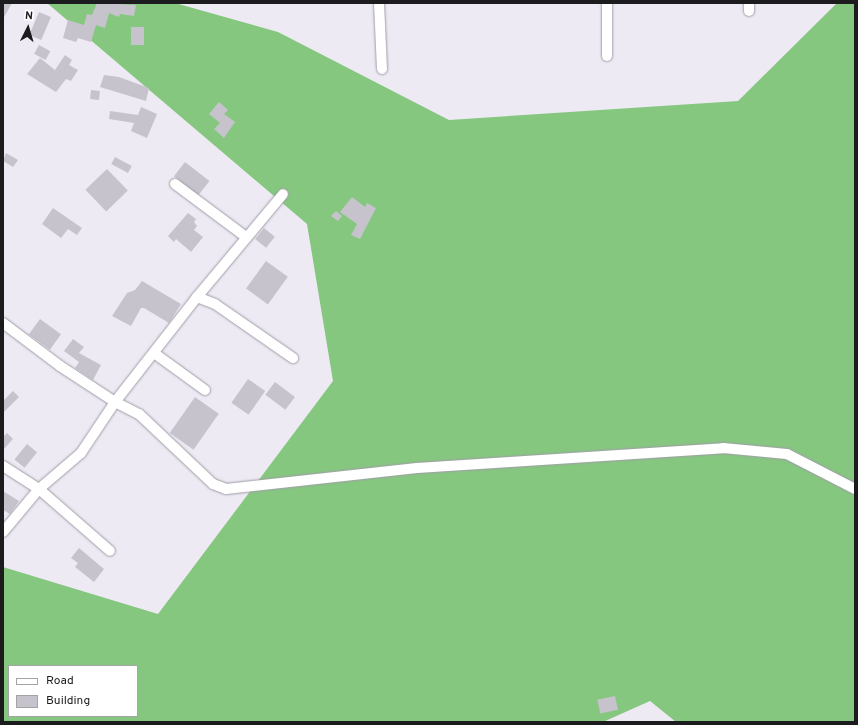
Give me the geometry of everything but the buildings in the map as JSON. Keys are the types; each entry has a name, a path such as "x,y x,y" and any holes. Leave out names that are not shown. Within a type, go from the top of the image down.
{"street":[{"path":"379,3 382,69"},
{"path":"606,3 607,56"},
{"path":"175,184 246,238"},
{"path":"3,532 39,489 81,453 115,402 197,297 283,194"},
{"path":"197,297 215,304 293,358"},
{"path":"3,323 41,352 115,402 139,414 213,484 226,490 417,468 676,449 723,448 787,454 855,489"},
{"path":"154,353 205,390"},
{"path":"3,466 39,489 110,551"}],"green space":[{"path":"47,3 175,3 278,32 449,120 738,101 837,3 855,3 855,722 676,722 650,701 603,722 3,722 3,567 158,614 333,381 307,224"}]}
